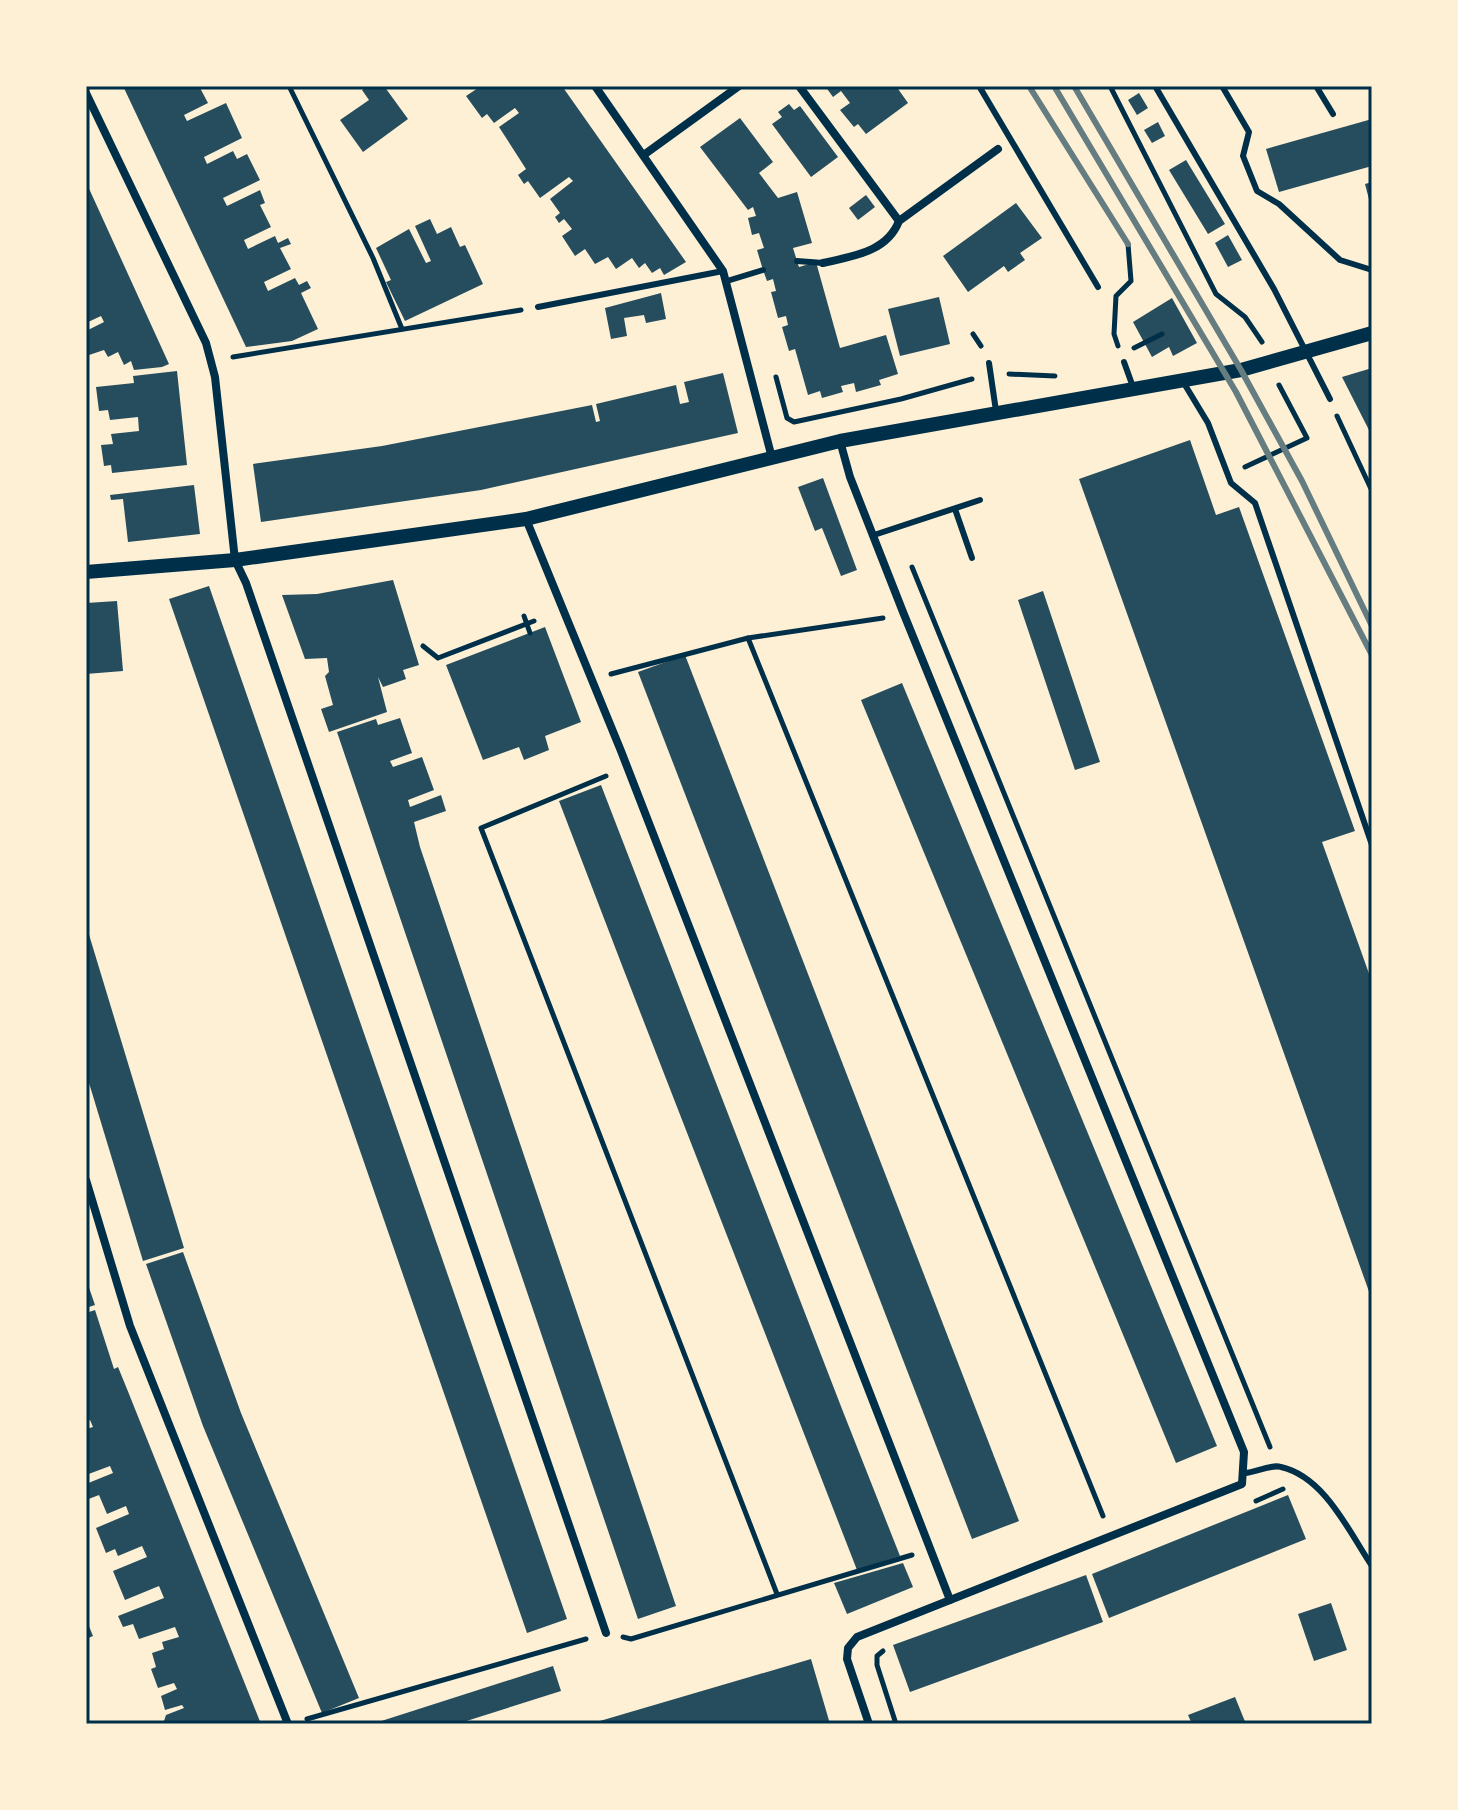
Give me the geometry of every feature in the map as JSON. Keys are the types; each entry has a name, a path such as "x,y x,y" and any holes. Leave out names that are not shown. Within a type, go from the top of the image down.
{"street":[{"path":"595,86 645,154 723,271 772,458"},
{"path":"645,154 739,86"},
{"path":"799,86 899,221"},
{"path":"86,93 206,343 215,377 235,560 252,598 606,1633"},
{"path":"823,263 877,247 892,236 899,221 998,149"},
{"path":"86,572 235,560 526,519 840,441 1182,380 1307,353 1372,333"},
{"path":"840,441 850,477 903,612 1238,1428 1245,1473 1242,1484 861,1635 849,1645 847,1659 869,1724"},
{"path":"526,519 592,679 950,1600"},
{"path":"86,1180 130,1326 288,1724"}],"lane":[{"path":"979,86 1098,287"},
{"path":"1155,86 1274,289 1330,399"},
{"path":"1222,86 1249,132 1243,156 1254,188 1279,204 1340,260 1372,270"},
{"path":"1316,86 1333,114"},
{"path":"797,261 823,263"},
{"path":"727,281 763,270"},
{"path":"538,307 723,271"},
{"path":"1124,362 1133,387"},
{"path":"989,363 996,411"},
{"path":"1182,380 1208,423 1231,483 1255,503 1372,845"},
{"path":"874,535 980,500"},
{"path":"955,509 972,558"},
{"path":"1245,1473 1280,1466 1321,1491 1372,1566"}],"path":[{"path":"289,86 373,258 402,329"},
{"path":"1110,86 1216,294 1245,317 1263,343"},
{"path":"1124,362 1114,330 1116,294 1131,281 1128,244"},
{"path":"233,357 538,307"},
{"path":"1127,352 1162,334"},
{"path":"773,364 787,418 794,422 901,399 990,375 1066,374"},
{"path":"1246,469 1307,438 1279,385"},
{"path":"1330,399 1372,491"},
{"path":"895,526 1273,1453"},
{"path":"592,679 748,638 903,612"},
{"path":"524,616 530,623 530,633"},
{"path":"423,646 438,658 530,623"},
{"path":"748,638 1111,1534"},
{"path":"607,778 481,828 777,1594"},
{"path":"1249,1504 1284,1487 1280,1466"},
{"path":"305,1720 606,1633 631,1639 932,1550"},
{"path":"889,1648 879,1654 877,1665 896,1724"}],"building":[{"path":"123,86 199,86 208,103 184,115 187,121 226,103 242,138 204,157 207,164 233,151 237,159 247,154 260,180 223,198 227,206 260,190 265,203 260,205 271,227 244,240 248,249 275,236 278,243 288,238 291,244 280,248 291,269 264,282 268,291 295,278 299,285 307,281 311,288 301,293 318,329 292,341 246,347"},
{"path":"368,86 384,86 408,119 363,152 340,120 369,100 362,90"},
{"path":"481,86 562,86 686,262 664,275 660,268 652,273 645,263 639,268 632,258 616,269 608,257 595,264 585,249 575,256 562,236 572,229 564,219 559,223 555,217 560,213 550,199 573,181 569,177 540,198 528,181 524,184 518,175 526,169 499,127 519,113 515,108 494,123 487,114 482,118 466,96"},
{"path":"825,86 896,86 908,103 866,134 858,124 854,127 840,110 850,103 841,91 833,97"},
{"path":"1139,93 1148,108 1137,115 1128,100"},
{"path":"789,104 794,110 800,106 838,157 811,177 772,124 782,117 778,112"},
{"path":"740,118 773,162 759,173 778,198 797,192 812,243 793,248 799,267 816,262 840,348 886,335 898,374 879,380 881,385 856,392 854,383 841,386 843,392 822,398 820,391 808,395 795,349 789,351 782,327 788,325 786,316 778,318 771,292 776,291 773,279 767,281 763,270 757,250 764,248 759,233 752,235 748,218 756,216 753,207 748,210 700,147"},
{"path":"1372,119 1372,166 1279,192 1266,149"},
{"path":"1158,122 1165,136 1152,143 1144,130"},
{"path":"1186,160 1225,224 1208,234 1169,170"},
{"path":"86,182 169,364 134,370 131,361 124,365 118,352 108,357 104,350 86,356 86,331 104,322 101,316 86,323"},
{"path":"1372,182 1372,207 1371,207 1365,184"},
{"path":"866,195 875,207 858,220 849,208"},
{"path":"1016,203 1042,238 1020,253 1025,260 1008,272 1004,266 968,292 943,256"},
{"path":"430,219 437,234 451,227 460,247 465,245 483,284 405,321 386,282 391,280 376,248 409,229 426,263 431,261 415,226"},
{"path":"1228,235 1242,260 1228,267 1215,243"},
{"path":"661,293 666,319 646,323 644,315 624,318 627,336 611,339 605,308"},
{"path":"939,297 950,344 900,356 888,309"},
{"path":"1172,298 1197,343 1173,356 1169,347 1152,357 1133,322"},
{"path":"1372,368 1372,436 1342,377"},
{"path":"177,371 187,465 112,473 111,465 104,466 101,445 113,444 111,434 139,431 138,417 110,420 108,410 99,411 96,387 134,383 133,376"},
{"path":"723,373 738,433 481,490 261,522 253,464 382,446 592,405 596,422 600,421 596,404 676,385 680,404 689,402 684,382"},
{"path":"1190,440 1216,515 1239,507 1355,831 1322,842 1372,982 1372,1300 1079,479"},
{"path":"823,478 857,570 841,576 822,528 815,531 798,487"},
{"path":"194,485 200,534 128,542 123,499 111,500 110,495"},
{"path":"393,580 419,665 403,670 406,679 383,687 378,677 387,712 329,732 321,709 333,705 325,676 329,672 327,658 305,659 282,595 317,594"},
{"path":"209,586 567,1619 527,1633 169,599"},
{"path":"1043,591 1100,762 1075,770 1018,600"},
{"path":"117,601 123,671 86,674 86,603"},
{"path":"545,627 581,722 545,736 549,750 524,760 519,747 483,760 446,665"},
{"path":"685,655 1019,1521 972,1539 638,672"},
{"path":"902,683 1217,1446 1176,1463 861,700"},
{"path":"400,718 412,753 390,761 393,767 422,757 434,790 408,800 410,807 441,795 446,811 414,822 420,847 676,1606 638,1619 337,732 376,719 378,725"},
{"path":"601,785 900,1556 857,1570 623,968 559,801"},
{"path":"87,928 184,1248 143,1261 86,1073"},
{"path":"183,1252 241,1413 359,1698 322,1713 203,1426 146,1264"},
{"path":"86,1279 95,1305 86,1308"},
{"path":"95,1310 114,1369 118,1367 261,1724 163,1724 166,1715 184,1708 182,1705 165,1710 161,1696 177,1689 174,1683 158,1688 151,1669 156,1667 152,1653 164,1649 162,1642 179,1637 175,1627 139,1639 133,1624 123,1627 118,1616 164,1598 159,1586 125,1600 113,1571 147,1557 142,1546 118,1556 115,1549 106,1553 96,1528 129,1514 126,1506 107,1514 99,1495 86,1500 86,1484 113,1473 110,1466 86,1475 86,1429 93,1427 90,1420 86,1422 86,1313"},
{"path":"1288,1495 1306,1539 1109,1618 1092,1574"},
{"path":"903,1563 913,1587 847,1614 834,1583"},
{"path":"1086,1575 1103,1622 910,1692 893,1645"},
{"path":"1331,1603 1347,1650 1314,1661 1298,1614"},
{"path":"86,1619 93,1636 86,1639"},
{"path":"811,1659 830,1724 593,1724 593,1723"},
{"path":"553,1666 561,1691 457,1724 372,1724"},
{"path":"1235,1697 1246,1724 1192,1724 1188,1715"}],"railway":[{"path":"1029,86 1128,244"},
{"path":"1054,86 1236,392 1372,655"},
{"path":"1074,86 1241,370 1302,481 1372,626"}]}
